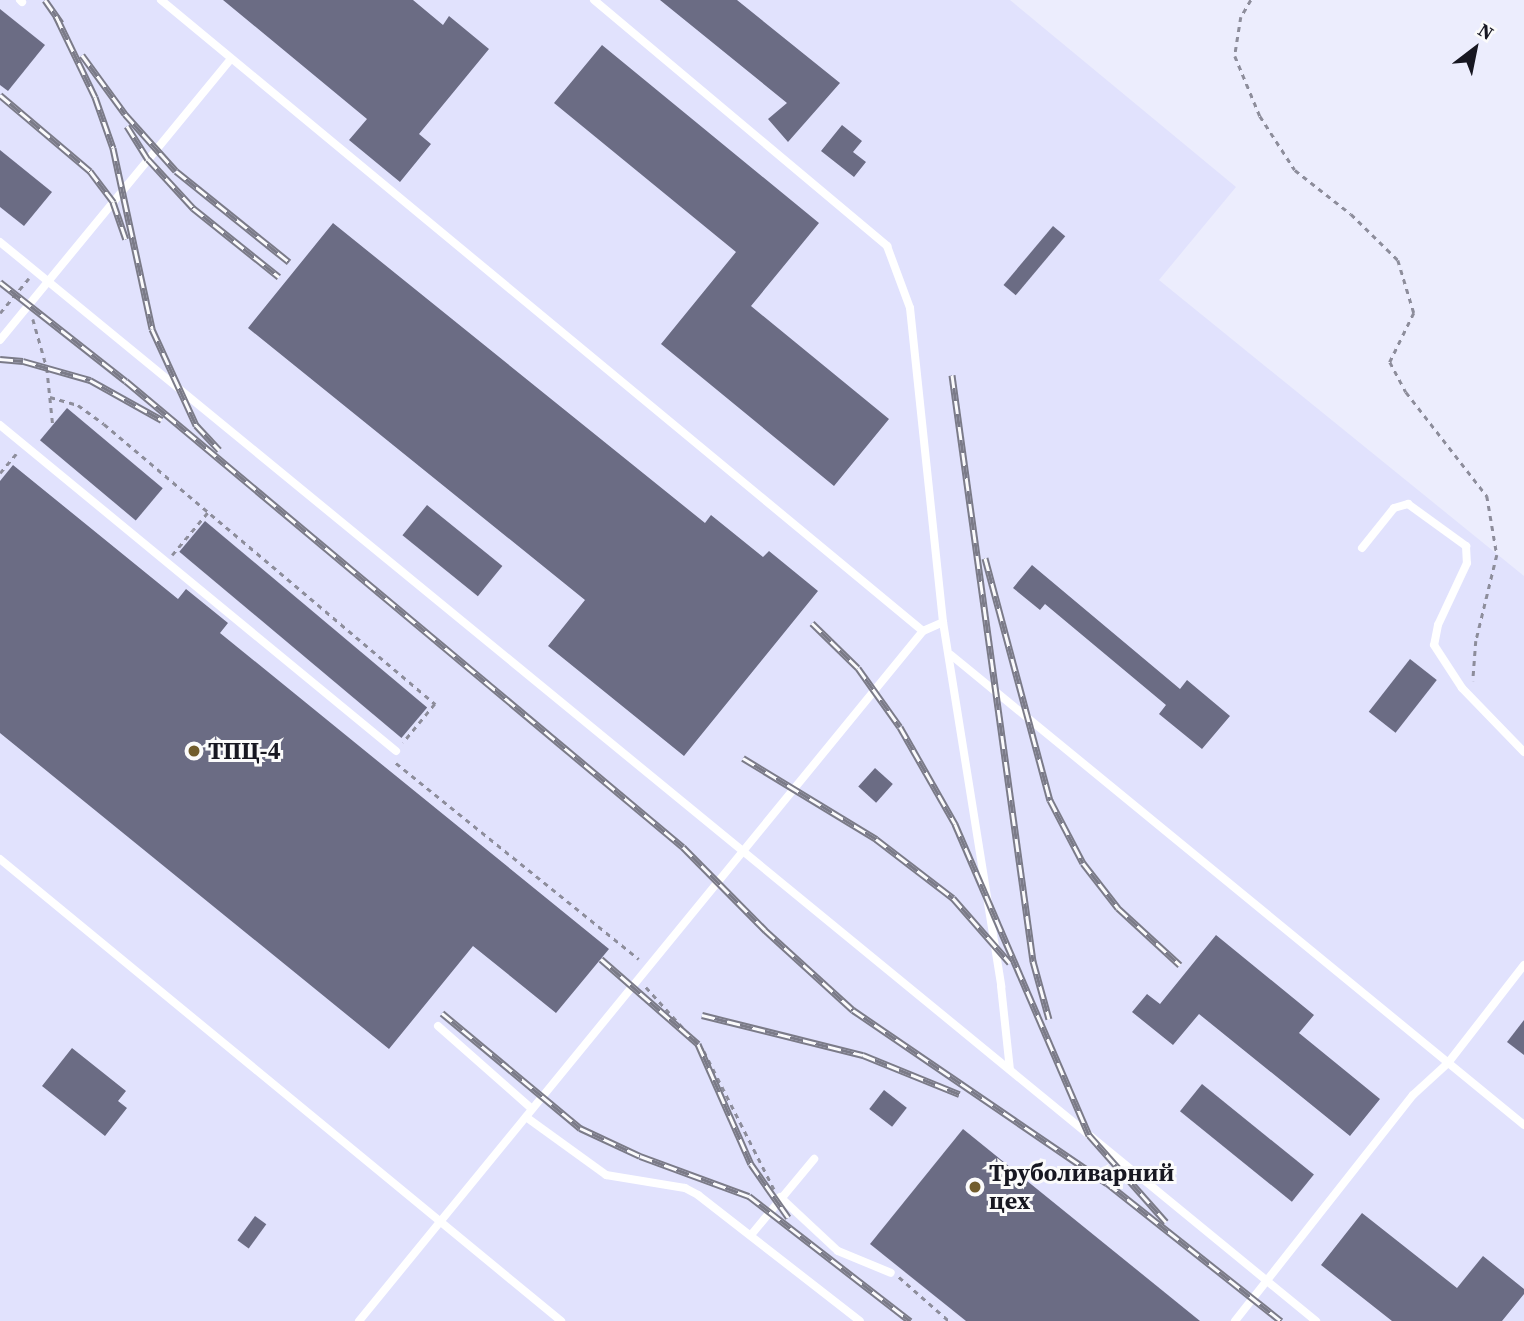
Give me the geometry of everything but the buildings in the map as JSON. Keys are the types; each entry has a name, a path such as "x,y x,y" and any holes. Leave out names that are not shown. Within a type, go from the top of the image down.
{"lane":[{"path":"161,0 923,631"},
{"path":"594,0 887,246 910,307 943,622 951,655 1010,1070"},
{"path":"0,340 231,59"},
{"path":"0,242 1316,1321"},
{"path":"0,425 396,751"},
{"path":"1362,548 1394,508 1408,504 1466,546 1467,563 1437,625 1434,645 1471,699 1524,752"},
{"path":"359,1321 923,631 943,622"},
{"path":"951,655 1524,1125"},
{"path":"0,859 561,1321"},
{"path":"1235,1321 1413,1095 1448,1063 1524,965"},
{"path":"438,1026 529,1113 606,1174 685,1188 751,1235 860,1321"},
{"path":"751,1235 814,1159"},
{"path":"780,1197 838,1251 891,1273"}],"path":[{"path":"1251,0 1241,16 1235,56 1260,116 1295,170 1351,214 1398,260 1414,313 1390,362 1406,392 1487,496 1497,555 1476,641 1471,699"},
{"path":"0,313 35,271"},
{"path":"29,305 47,368 53,426"},
{"path":"50,397 78,405 435,704 390,758 649,967"},
{"path":"0,472 24,444"},
{"path":"166,562 208,512"},
{"path":"638,980 668,1007 704,1051 758,1166 780,1197"},
{"path":"891,1273 949,1321"}],"shaded area":[{"path":"0,0 1010,0 1236,187 1159,280 1524,576 1524,1321 0,1321"}],"railway":[{"path":"45,0 61,23"},
{"path":"56,16 95,97 113,148 152,329 196,425 219,450"},
{"path":"82,55 125,114 176,171 289,262"},
{"path":"0,95 90,171 113,202 126,239"},
{"path":"127,126 148,159 193,208 279,277"},
{"path":"0,282 126,381 683,847 765,930 853,1010 1107,1183 1281,1321"},
{"path":"0,359 23,361 90,380 162,420"},
{"path":"952,375 1033,961 1049,1019"},
{"path":"985,558 1050,800 1083,863 1118,908 1180,965"},
{"path":"812,623 858,668 900,727 955,824 1089,1135 1166,1222"},
{"path":"743,758 876,839 953,898 1010,963"},
{"path":"601,959 698,1044 751,1164 788,1217"},
{"path":"442,1013 580,1128 640,1156 749,1196 910,1321"},
{"path":"702,1015 863,1055 959,1094"}],"place":[{"name":"ТПЦ-4","path":"194,751"},
{"name":"Труболиварний цех","path":"975,1187"}]}
